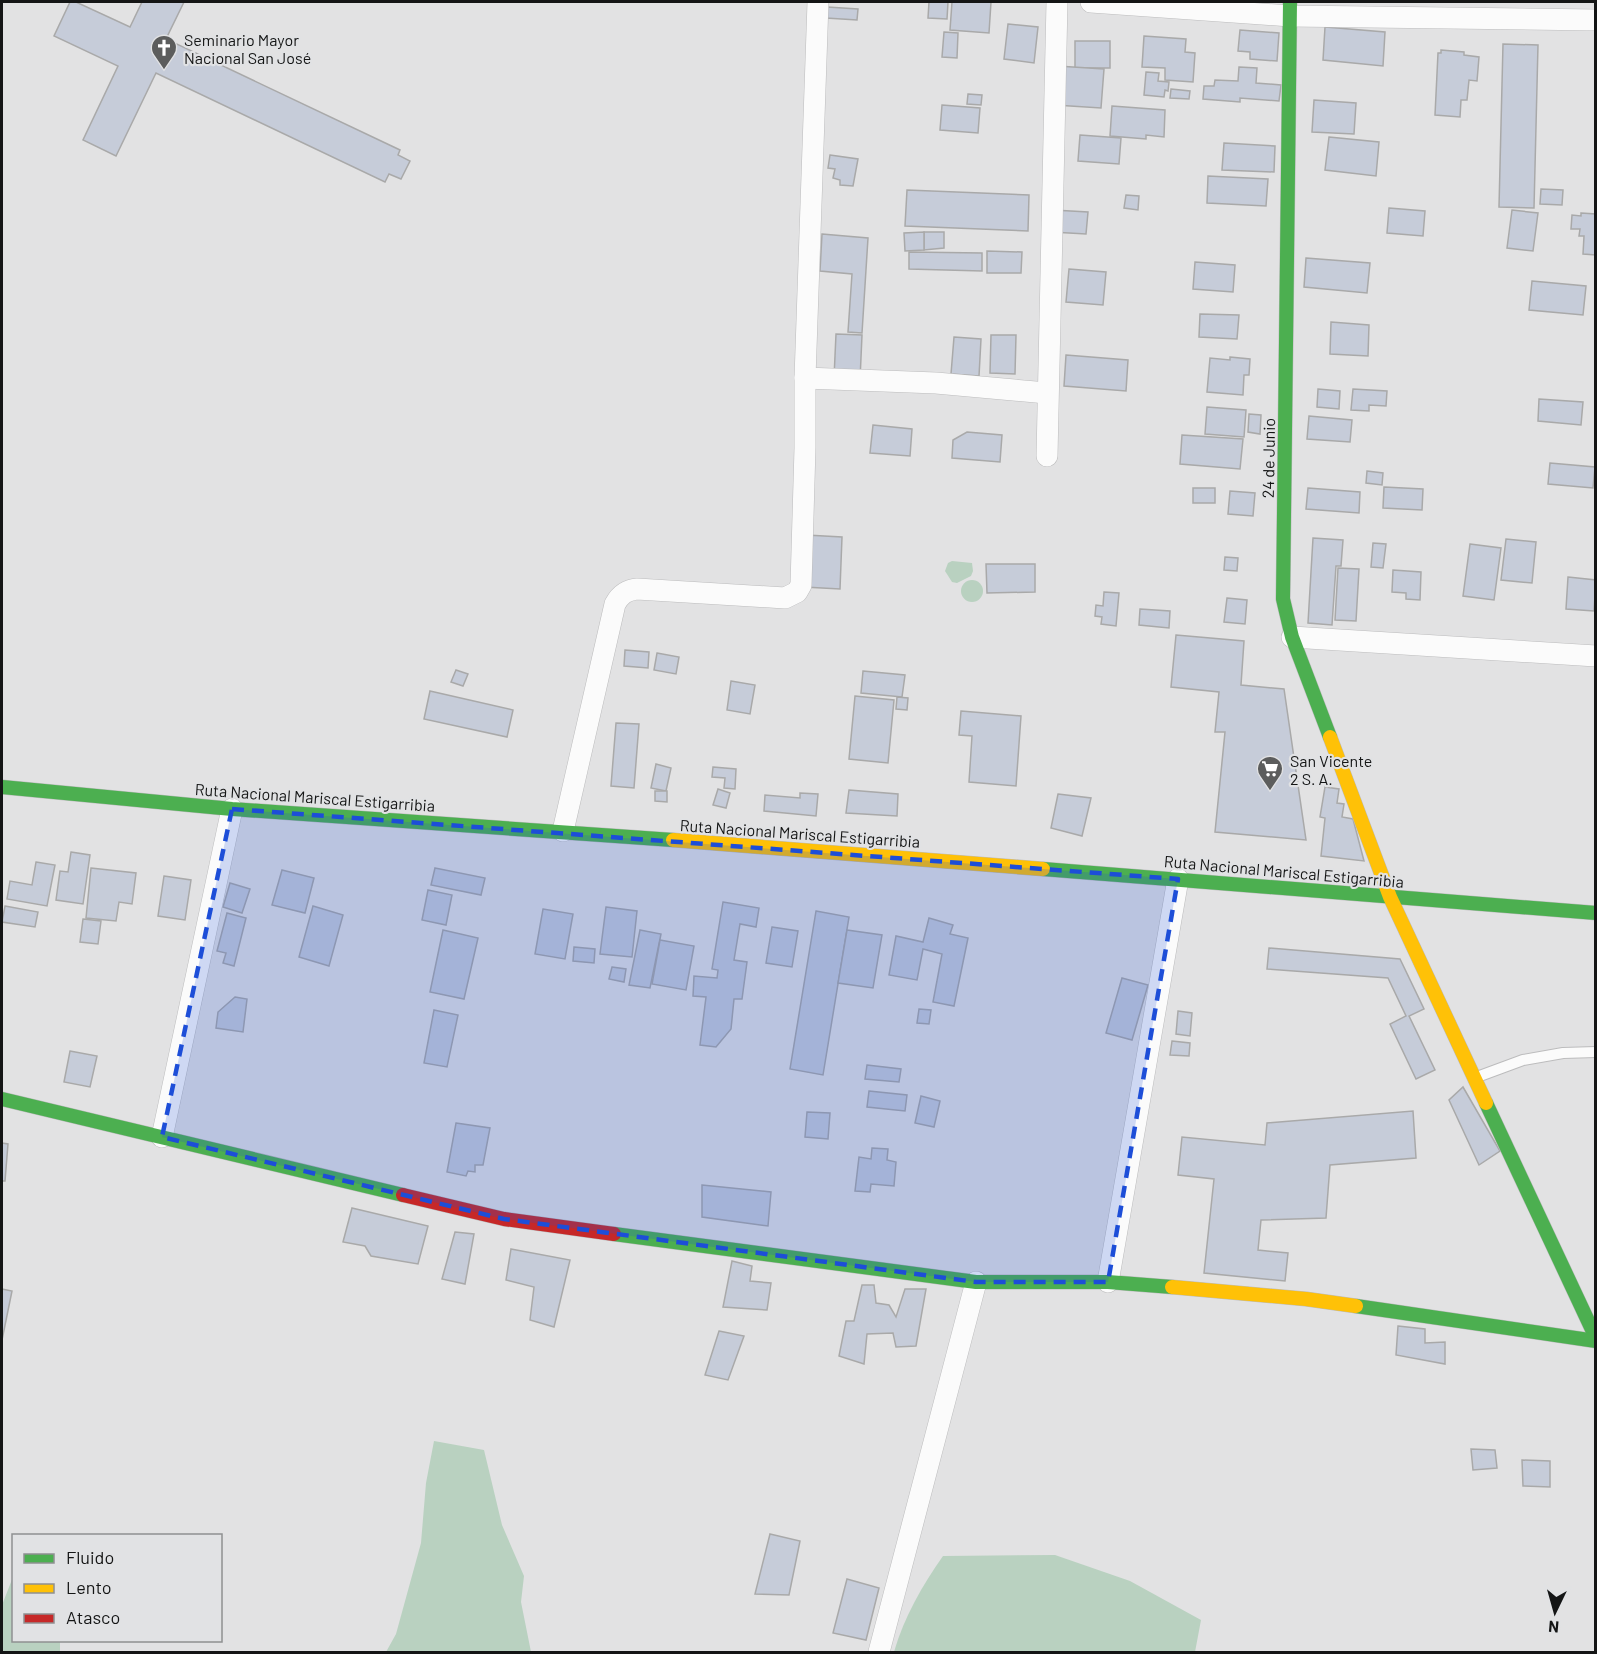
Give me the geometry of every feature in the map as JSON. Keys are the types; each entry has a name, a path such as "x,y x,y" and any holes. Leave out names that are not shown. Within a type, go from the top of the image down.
{"street":[{"path":"563,831 615,604 619,597 637,589 785,598 792,596 799,589 806,448 805,378 818,2"},
{"path":"1047,456 1057,2"},
{"path":"1091,2 1596,20"},
{"name":"24 de Junio","path":"1290,9 1283,599 1292,637 1390,897 1596,1340"},
{"path":"805,378 936,383 1047,393"},
{"path":"1292,637 1596,656"},
{"name":"Ruta Nacional Mariscal Estigarribia","path":"2,787 232,809 563,831 1596,913"},
{"path":"162,1137 232,809"},
{"path":"1108,1282 1178,879"},
{"path":"2,1099 504,1219 976,1282 1108,1282 1306,1299 1596,1340"},
{"path":"879,1653 976,1282"}],"lane":[{"path":"1474,1078 1523,1060 1563,1053 1596,1052"}],"highlighted area":[{"path":"232,809 1178,879 1108,1282 976,1282 504,1219 162,1137"}],"green space":[{"path":"952,561 972,563 971,576 957,583 952,582 945,571 948,563"},
{"path":"972,580 980,583 983,591 980,599 972,602 964,599 961,591 964,583"},
{"path":"434,1441 484,1450 502,1525 524,1576 521,1602 531,1652 386,1652 396,1634 421,1543 426,1483"},
{"path":"1055,1555 1130,1581 1201,1620 1195,1652 894,1652 914,1602 943,1556"},
{"path":"12,1580 12,1642 60,1642 60,1652 2,1652 2,1605"}],"building":[{"path":"70,2 76,2 130,27 142,2 184,2 166,39 400,150 398,155 410,161 401,179 389,174 385,182 156,73 116,156 83,140 118,66 54,36"},
{"path":"929,2 948,2 947,19 928,18"},
{"path":"952,2 991,2 989,33 950,30"},
{"path":"827,7 858,9 857,20 826,18"},
{"path":"1008,24 1038,27 1034,63 1004,59"},
{"path":"1325,27 1385,32 1383,66 1323,60"},
{"path":"1240,30 1279,33 1277,61 1250,59 1250,52 1238,51"},
{"path":"944,32 958,33 957,58 942,57"},
{"path":"1144,36 1186,39 1185,52 1195,53 1193,82 1165,80 1165,68 1142,67"},
{"path":"1075,41 1110,41 1110,68 1075,68"},
{"path":"1503,44 1538,45 1534,208 1499,207"},
{"path":"1441,50 1464,52 1464,55 1479,57 1477,81 1469,80 1467,100 1461,100 1460,117 1435,115 1438,53 1441,53"},
{"path":"1057,66 1104,69 1101,108 1055,105"},
{"path":"1239,67 1257,68 1256,83 1281,85 1279,101 1240,98 1240,102 1203,99 1204,86 1214,86 1215,80 1238,81"},
{"path":"1146,72 1159,73 1158,81 1169,82 1168,91 1165,90 1164,97 1144,95"},
{"path":"1171,89 1190,91 1189,99 1170,98"},
{"path":"968,94 982,95 981,105 967,104"},
{"path":"1314,100 1356,103 1354,134 1312,132"},
{"path":"942,105 980,108 978,133 940,130"},
{"path":"1112,106 1165,110 1164,137 1146,135 1146,139 1110,136"},
{"path":"1080,135 1121,138 1119,164 1078,161"},
{"path":"1329,137 1379,142 1376,176 1325,170"},
{"path":"1224,143 1275,146 1274,172 1222,170"},
{"path":"830,155 858,159 853,186 840,185 840,180 833,178 835,169 828,168"},
{"path":"1208,176 1268,179 1266,206 1207,203"},
{"path":"1541,189 1563,190 1562,205 1540,204"},
{"path":"907,190 1029,195 1028,231 905,226"},
{"path":"1126,195 1139,196 1138,210 1124,208"},
{"path":"1389,208 1425,211 1423,236 1387,233"},
{"path":"1053,210 1088,212 1086,234 1052,232"},
{"path":"1512,210 1538,213 1533,251 1507,248"},
{"path":"1581,213 1596,214 1596,255 1583,254 1584,236 1579,236 1580,229 1571,229 1572,215 1581,216"},
{"path":"924,232 944,232 944,248 924,250"},
{"path":"924,232 924,250 905,251 904,233"},
{"path":"822,234 868,238 862,333 848,332 852,274 820,271"},
{"path":"987,251 1022,252 1021,273 987,273"},
{"path":"909,252 982,253 982,271 909,269"},
{"path":"1306,258 1370,263 1367,293 1304,287"},
{"path":"1195,262 1235,265 1233,292 1193,289"},
{"path":"1069,269 1106,272 1103,305 1066,302"},
{"path":"1532,281 1586,286 1583,315 1529,310"},
{"path":"1200,314 1239,315 1237,339 1199,337"},
{"path":"1331,322 1369,325 1368,356 1330,354"},
{"path":"836,334 862,335 860,380 834,378"},
{"path":"991,335 1016,335 1015,374 990,373"},
{"path":"954,337 981,339 979,376 951,374"},
{"path":"1066,355 1128,360 1126,391 1064,386"},
{"path":"1230,357 1250,359 1249,375 1244,375 1243,395 1207,392 1210,358 1230,360"},
{"path":"1318,389 1340,391 1339,409 1317,407"},
{"path":"1353,389 1387,391 1386,406 1369,405 1369,411 1351,410"},
{"path":"1539,399 1583,402 1581,425 1538,421"},
{"path":"1207,407 1246,410 1244,437 1205,434"},
{"path":"1249,414 1261,415 1260,434 1248,432"},
{"path":"1309,416 1352,420 1350,442 1307,439"},
{"path":"873,425 912,429 910,456 870,453"},
{"path":"967,432 1002,435 1000,462 952,458 953,440"},
{"path":"1182,435 1243,439 1240,469 1180,464"},
{"path":"1550,463 1595,467 1593,488 1548,484"},
{"path":"1367,471 1383,473 1382,485 1366,483"},
{"path":"1384,487 1423,489 1422,510 1383,508"},
{"path":"1193,488 1215,488 1215,503 1193,503"},
{"path":"1308,488 1360,492 1359,513 1306,509"},
{"path":"1230,491 1255,493 1253,516 1228,514"},
{"path":"806,535 842,537 840,589 804,587"},
{"path":"1313,538 1343,540 1341,566 1336,566 1332,625 1308,623"},
{"path":"1506,539 1536,542 1532,583 1501,580"},
{"path":"1373,543 1386,544 1383,568 1371,567"},
{"path":"1470,544 1501,548 1494,600 1463,596"},
{"path":"1225,557 1238,558 1237,571 1224,570"},
{"path":"986,564 1035,564 1035,592 987,593"},
{"path":"1338,568 1359,569 1356,621 1335,620"},
{"path":"1393,570 1421,572 1420,600 1406,599 1406,593 1392,592"},
{"path":"1568,577 1596,580 1594,611 1566,609"},
{"path":"1104,592 1119,593 1116,626 1101,624 1102,617 1095,616 1096,605 1103,606"},
{"path":"1227,598 1247,600 1245,624 1224,622"},
{"path":"1140,609 1170,611 1169,628 1139,625"},
{"path":"1176,635 1244,641 1241,685 1284,689 1306,840 1215,832 1225,732 1215,732 1219,692 1171,687"},
{"path":"625,650 649,652 648,668 624,666"},
{"path":"657,653 679,657 676,674 654,670"},
{"path":"456,670 468,674 463,686 451,682"},
{"path":"863,671 905,675 902,697 861,693"},
{"path":"731,681 755,685 750,714 727,710"},
{"path":"430,691 513,710 507,737 424,719"},
{"path":"855,696 894,700 888,763 849,759"},
{"path":"897,697 908,698 907,710 896,709"},
{"path":"961,711 1021,716 1016,786 969,782 972,736 959,735"},
{"path":"616,723 639,724 634,788 611,786"},
{"path":"656,764 671,768 666,791 651,788"},
{"path":"713,767 736,769 735,789 724,788 725,778 712,777"},
{"path":"1325,787 1339,789 1337,803 1344,804 1342,817 1353,819 1364,861 1321,856 1325,818 1320,817"},
{"path":"718,789 730,793 726,808 713,805"},
{"path":"849,790 898,794 897,816 846,813"},
{"path":"655,791 667,791 667,802 655,801"},
{"path":"800,793 818,794 816,816 764,811 765,795 800,798"},
{"path":"1058,794 1091,798 1082,836 1051,828"},
{"path":"71,852 90,855 83,904 56,900 60,871 68,872"},
{"path":"36,862 55,865 47,906 7,899 10,881 32,885"},
{"path":"91,868 136,873 132,904 119,902 116,921 86,918"},
{"path":"435,868 485,878 481,895 431,885"},
{"path":"282,870 314,878 305,913 272,905"},
{"path":"164,876 191,880 185,920 158,916"},
{"path":"230,883 250,889 242,913 223,907"},
{"path":"428,890 452,895 446,925 422,920"},
{"path":"723,902 759,908 756,927 740,924 734,960 747,962 742,999 734,999 731,1029 716,1047 700,1045 706,997 693,996 694,976 717,978 718,970 712,969"},
{"path":"5,906 38,912 35,927 2,922"},
{"path":"313,906 343,915 329,966 299,957"},
{"path":"606,907 637,911 632,957 600,954"},
{"path":"543,909 573,914 565,959 535,954"},
{"path":"816,911 849,917 823,1075 790,1069"},
{"path":"227,913 246,918 234,966 223,963 226,953 217,951"},
{"path":"929,918 953,925 950,934 968,938 954,1006 933,1002 942,954 923,949 917,980 889,975 896,936 923,942"},
{"path":"83,919 101,921 98,944 80,942"},
{"path":"772,927 798,931 792,967 766,963"},
{"path":"443,930 478,938 464,999 430,992"},
{"path":"640,930 661,934 650,988 629,985"},
{"path":"847,930 882,935 873,988 838,983"},
{"path":"660,940 694,946 686,990 652,984"},
{"path":"574,947 595,949 594,963 573,961"},
{"path":"1269,948 1400,959 1424,1009 1409,1016 1435,1070 1416,1079 1390,1024 1406,1016 1388,978 1267,969"},
{"path":"612,967 626,969 624,982 609,979"},
{"path":"1122,978 1148,985 1132,1040 1106,1033"},
{"path":"235,997 247,999 243,1032 216,1028 218,1012"},
{"path":"919,1009 931,1010 929,1024 917,1023"},
{"path":"434,1010 458,1015 447,1067 424,1063"},
{"path":"1178,1011 1192,1013 1190,1036 1176,1034"},
{"path":"1172,1041 1190,1043 1189,1056 1170,1055"},
{"path":"70,1051 97,1056 90,1087 64,1082"},
{"path":"867,1065 901,1069 899,1082 865,1079"},
{"path":"1463,1087 1500,1151 1479,1165 1449,1100"},
{"path":"869,1091 907,1095 905,1111 867,1107"},
{"path":"921,1096 940,1101 934,1127 915,1123"},
{"path":"1413,1111 1416,1158 1330,1165 1326,1218 1261,1220 1258,1250 1288,1253 1285,1281 1204,1273 1214,1179 1178,1175 1182,1137 1265,1145 1267,1123"},
{"path":"807,1112 830,1113 828,1139 805,1137"},
{"path":"456,1123 490,1128 483,1165 475,1165 475,1172 468,1171 466,1176 447,1172"},
{"path":"2,1143 8,1144 5,1181 2,1181"},
{"path":"872,1148 888,1149 887,1160 896,1162 894,1186 871,1184 870,1192 855,1191 859,1157 871,1159"},
{"path":"702,1185 771,1192 768,1226 702,1217"},
{"path":"352,1208 428,1226 418,1264 371,1256 365,1246 343,1242"},
{"path":"455,1232 474,1234 465,1284 442,1279"},
{"path":"511,1249 570,1260 554,1327 530,1320 534,1287 506,1280"},
{"path":"732,1261 752,1266 750,1281 771,1283 767,1310 723,1307"},
{"path":"862,1285 874,1285 876,1303 889,1305 896,1317 905,1289 926,1289 916,1346 896,1347 893,1333 867,1334 864,1364 839,1356 846,1321 854,1321"},
{"path":"2,1289 12,1291 2,1340"},
{"path":"1398,1326 1425,1329 1425,1343 1445,1342 1445,1364 1396,1355"},
{"path":"719,1331 744,1336 728,1380 705,1375"},
{"path":"1471,1449 1495,1450 1497,1468 1473,1470"},
{"path":"1522,1460 1550,1461 1550,1487 1523,1486"},
{"path":"770,1534 800,1541 789,1595 755,1594"},
{"path":"847,1579 879,1588 866,1640 833,1633"}],"traffic: fast":[{"path":"1290,2 1283,599 1292,637 1330,737"},
{"path":"2,787 232,809 673,840"},
{"path":"1043,869 1596,913"},
{"path":"2,1099 403,1195"},
{"path":"1486,1103 1596,1338"},
{"path":"614,1234 976,1282 1108,1282 1172,1287"},
{"path":"1356,1306 1596,1341"}],"traffic: slow":[{"path":"1330,737 1390,897 1486,1103"},
{"path":"673,840 1043,869"},
{"path":"1172,1287 1306,1299 1356,1306"}],"traffic: jam":[{"path":"403,1195 504,1219 614,1234"}],"place":[{"name":"Seminario Mayor Nacional San José","path":"164,71"},
{"name":"San Vicente 2 S. A.","path":"1270,792"}]}
